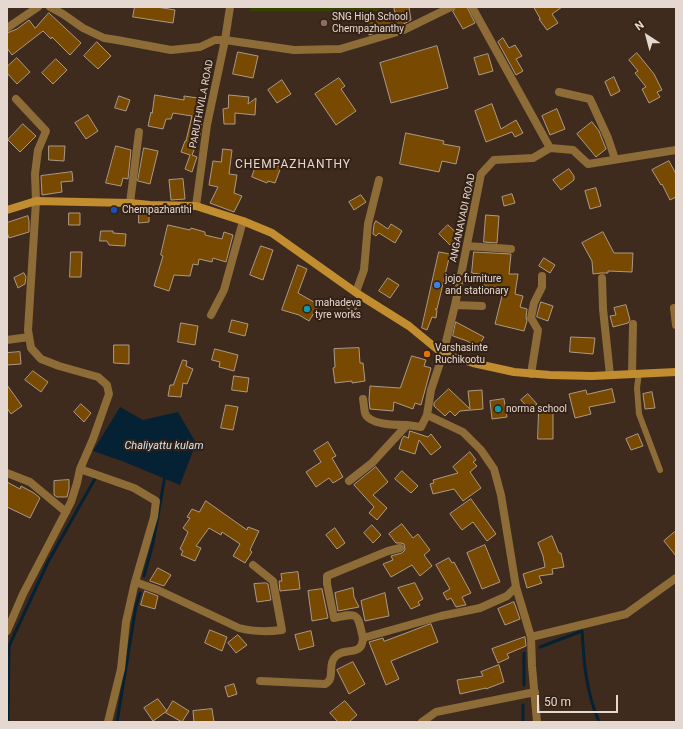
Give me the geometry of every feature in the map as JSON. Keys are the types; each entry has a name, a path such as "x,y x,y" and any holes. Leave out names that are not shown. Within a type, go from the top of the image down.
{"main road":[{"path":"7,210 36,201 196,206 243,221 272,233 356,292 409,326 442,354 473,364 531,374 610,375 676,372"}],"street":[{"path":"7,28 38,7"},
{"path":"50,7 83,28 104,38 171,50 200,47 215,40 225,40 294,50 340,48 404,30 451,7"},
{"name":"PARUTHIVILA ROAD","path":"196,206 207,125 225,40 230,7"},
{"path":"472,7 550,148 573,150 588,164 676,150"},
{"path":"560,92 590,99 608,138 615,159"},
{"path":"7,631 23,594 73,496 80,469 107,404 109,394 107,385 98,377 59,366 41,359 31,348 28,330 36,201 35,174 38,150 46,131 16,99"},
{"path":"130,203 139,132"},
{"name":"ANGANAVADI ROAD","path":"427,415 431,390 455,305 481,174 494,160 533,158 550,148"},
{"path":"356,292 364,270 368,224 379,180"},
{"path":"211,315 224,290 243,221"},
{"path":"467,246 511,249"},
{"path":"531,374 538,330 531,318 534,303 542,287 542,276"},
{"path":"602,278 603,309 610,375"},
{"path":"455,305 482,306"},
{"path":"674,308 676,325"},
{"path":"632,324 636,373"},
{"path":"7,340 29,337"},
{"path":"364,399 365,414 369,420 421,427 427,415 463,432 481,450 494,469 501,495 516,587 531,637 538,722"},
{"path":"349,481 372,462 407,426"},
{"path":"80,469 134,488 156,501 154,517 135,582 126,622 121,669 108,722"},
{"path":"7,472 30,482 66,512"},
{"path":"260,681 328,683 331,679 331,662 333,658 338,654 359,648 362,644 363,638 358,618 348,615 334,618 327,584 327,576 388,551 400,548"},
{"path":"135,582 158,590 238,628 250,631 265,632 282,630 273,580 253,566"},
{"path":"531,637 626,614 676,578"},
{"path":"363,638 441,616 480,608 508,596 516,587"},
{"path":"422,722 436,712 535,692"}],"lane":[{"path":"636,373 638,414 660,470"}],"green space":[{"path":"251,7 379,7 380,11 250,11"}],"water":[{"name":"Chaliyattu kulam","path":"120,407 143,420 178,412 196,443 180,485 122,461 93,451"}],"building":[{"path":"135,7 157,7 175,10 173,23 133,17"},
{"path":"394,7 409,7 411,20 402,25 369,35 367,22 395,14"},
{"path":"456,7 467,7 475,23 463,29 453,12"},
{"path":"534,7 562,7 552,14 558,23 547,30 539,19"},
{"path":"49,13 81,43 70,55 52,37 51,39 43,31 12,55 7,48 7,33 17,29 29,20 35,28"},
{"path":"503,38 509,48 515,45 522,56 516,59 523,71 516,75 498,42"},
{"path":"97,42 111,56 98,69 84,56"},
{"path":"437,46 448,88 391,103 380,63"},
{"path":"238,52 258,56 253,78 233,74"},
{"path":"637,53 654,74 662,90 657,92 660,97 649,103 642,89 646,87 635,73 638,71 629,60"},
{"path":"488,54 493,71 479,75 474,58"},
{"path":"17,58 30,72 17,84 7,73 7,67"},
{"path":"56,59 67,70 53,84 42,73"},
{"path":"614,77 620,91 611,96 605,82"},
{"path":"339,78 345,86 341,89 356,111 336,125 315,94"},
{"path":"282,80 291,94 277,103 268,90"},
{"path":"155,95 184,100 184,96 205,99 200,135 192,155 197,157 192,172 185,169 190,155 181,152 186,141 192,116 173,113 171,119 166,119 163,129 148,126"},
{"path":"229,95 249,97 248,104 256,98 255,115 235,113 235,124 224,124 223,109 228,108"},
{"path":"119,96 130,100 126,111 115,108"},
{"path":"492,104 501,129 516,120 523,133 515,137 512,132 486,142 475,111"},
{"path":"557,109 565,129 550,135 542,116"},
{"path":"88,115 98,131 86,139 75,123"},
{"path":"592,122 599,131 606,149 596,157 577,134"},
{"path":"23,124 36,136 20,152 8,140"},
{"path":"406,133 444,141 443,144 460,147 456,164 442,161 439,172 400,164"},
{"path":"49,146 65,146 64,161 49,160"},
{"path":"116,146 131,150 128,179 123,178 121,186 106,183"},
{"path":"144,148 158,151 150,184 138,181"},
{"path":"223,149 232,150 229,174 237,175 234,193 242,196 234,212 210,203 218,187 209,185 213,161 221,162"},
{"path":"259,158 281,167 275,183 268,181 267,183 252,177"},
{"path":"669,161 676,174 676,197 670,200 662,184 661,185 652,170"},
{"path":"569,169 574,176 574,180 561,190 553,180"},
{"path":"72,172 73,181 61,182 62,192 42,195 41,176"},
{"path":"183,179 185,199 171,200 169,180"},
{"path":"596,188 601,206 590,209 585,191"},
{"path":"512,194 515,203 504,206 502,197"},
{"path":"361,195 366,202 354,210 349,202"},
{"path":"69,213 80,213 80,225 69,225"},
{"path":"139,213 149,213 149,222 139,223"},
{"path":"486,215 499,216 497,243 484,242"},
{"path":"28,216 29,232 9,238 7,223"},
{"path":"376,221 388,229 391,224 402,231 395,243 379,233 376,236 373,234"},
{"path":"168,225 190,230 191,228 205,232 205,235 222,239 224,232 233,235 226,262 213,258 212,262 199,259 198,265 193,264 190,276 174,275 169,291 154,286 163,256 161,255"},
{"path":"448,225 459,235 450,245 439,234"},
{"path":"101,231 113,231 113,233 126,234 125,246 109,245 107,241 100,241"},
{"path":"603,232 614,253 633,253 632,272 608,271 608,273 593,274 592,261 582,243"},
{"path":"261,246 273,250 263,280 250,275"},
{"path":"71,252 82,252 81,277 70,277"},
{"name":"jojo furniture and stationary","path":"439,252 450,254 437,309 435,309 437,310 436,318 432,317 427,330 422,328"},
{"path":"474,252 511,254 509,274 518,274 515,294 523,296 520,307 527,309 527,321 524,331 495,324 504,288 484,286 485,275 472,273"},
{"path":"544,258 555,265 550,273 539,266"},
{"path":"298,265 307,269 298,293 319,305 309,321 299,315 282,310"},
{"path":"24,273 26,277 25,284 18,288 14,278"},
{"path":"388,278 399,285 390,298 379,291"},
{"path":"348,299 358,306 354,312 344,306"},
{"path":"541,302 553,306 548,321 537,317"},
{"path":"626,305 630,320 628,323 613,327 610,316 616,315 614,308"},
{"path":"232,320 248,324 245,336 229,332"},
{"path":"456,322 484,337 478,347 453,336"},
{"path":"181,323 198,326 195,345 178,342"},
{"path":"571,337 595,338 593,354 570,352"},
{"path":"114,345 129,345 129,364 114,363"},
{"path":"359,348 360,363 363,363 365,381 335,383 333,368 335,367 334,349"},
{"path":"215,349 238,355 234,371 219,367 220,362 212,360"},
{"path":"20,352 21,364 7,365 7,353"},
{"path":"412,356 426,360 424,366 431,368 421,405 415,403 413,409 394,402 393,411 370,409 370,386 400,388"},
{"path":"183,360 187,361 186,366 193,369 187,384 183,383 181,397 168,396 170,385 173,385"},
{"path":"33,371 48,382 41,392 25,380"},
{"path":"234,376 249,378 247,392 232,390"},
{"path":"7,385 22,406 11,414 7,408"},
{"path":"449,389 470,409 468,391 482,390 483,409 460,411 455,416 450,411 445,416 434,406 434,403"},
{"path":"612,389 615,402 589,407 591,414 575,418 569,394 586,390 587,394"},
{"path":"652,392 655,408 645,409 643,394"},
{"path":"528,394 537,404 530,410 521,400"},
{"name":"norma school","path":"504,399 507,417 492,419 490,401"},
{"path":"81,404 91,413 84,422 74,412"},
{"path":"226,405 238,407 233,430 221,428"},
{"path":"539,406 545,413 553,413 553,439 538,439"},
{"path":"410,431 428,437 431,434 441,447 431,455 419,440 415,454 399,449 402,439 404,436 408,438"},
{"path":"638,434 643,446 631,450 626,439"},
{"path":"328,442 336,456 332,458 343,477 333,483 329,478 316,487 306,472 321,462 314,451"},
{"path":"470,452 476,460 473,462 477,466 470,472 481,488 463,501 454,489 433,494 430,484 434,483 433,480 458,473 453,467"},
{"path":"376,467 388,482 373,495 387,508 377,520 369,513 374,507 354,485"},
{"path":"402,471 418,486 411,493 395,479"},
{"path":"69,480 67,497 57,497 54,495 54,481"},
{"path":"7,482 20,489 21,486 40,498 30,518 7,507"},
{"path":"471,499 496,534 487,541 473,522 462,530 450,514"},
{"path":"206,501 247,530 248,527 259,531 250,550 252,552 245,563 233,556 240,544 222,532 221,535 209,528 196,546 201,548 195,561 181,555 183,551 180,549 188,532 183,528 190,518 187,517 192,509 199,512"},
{"path":"402,524 413,538 418,534 430,550 424,555 432,566 420,576 412,565 391,577 383,564 393,560 391,556 402,553 405,550 404,544 396,543 389,534"},
{"path":"372,525 381,535 373,543 364,533"},
{"path":"335,528 345,543 337,549 326,535"},
{"path":"676,531 676,556 664,541"},
{"path":"552,536 559,553 561,553 564,567 552,569 553,574 539,576 542,583 527,588 523,574 545,567 538,543"},
{"path":"485,545 500,582 482,589 467,553"},
{"path":"449,558 452,563 454,562 471,593 462,597 466,605 456,607 451,598 447,600 443,593 450,589 436,565"},
{"path":"158,568 171,575 164,586 150,581"},
{"path":"298,572 300,589 280,591 279,581 282,581 281,574"},
{"path":"415,583 423,599 418,602 420,605 411,609 398,588"},
{"path":"254,584 268,584 271,600 257,602"},
{"path":"353,588 354,597 359,607 338,611 335,593"},
{"path":"322,589 328,618 312,621 308,591"},
{"path":"145,591 158,596 155,609 141,605"},
{"path":"385,593 389,616 365,621 361,601"},
{"path":"514,602 520,619 505,625 498,609"},
{"path":"431,624 438,642 391,661 399,679 386,685 369,642 383,638 384,641"},
{"path":"210,630 227,637 222,651 205,643"},
{"path":"311,631 314,646 299,650 295,635"},
{"path":"238,635 247,645 236,653 228,643"},
{"path":"525,637 526,646 507,654 509,658 498,663 492,649"},
{"path":"353,662 365,684 349,694 337,670"},
{"path":"499,665 504,682 486,689 460,694 457,680 483,676 481,672"},
{"path":"234,684 237,694 228,697 225,687"},
{"path":"158,699 167,711 153,721 144,708"},
{"path":"173,701 189,711 182,722 166,713"},
{"path":"345,701 357,715 349,722 338,722 330,713"},
{"path":"212,709 214,722 194,722 193,711"}],"waterway":[{"path":"8,722 9,646 48,562 97,475"},
{"path":"144,576 153,543 165,476"},
{"path":"117,722 136,606 140,593"},
{"path":"540,647 582,631 588,688 599,722"},
{"path":"524,653 524,685"},
{"path":"523,705 523,722"}],"place":[{"name":"SNG High School Chempazhanthy","path":"324,23"},
{"name":"Chempazhanthi","path":"114,210"},
{"name":"jojo furniture and stationary","path":"437,285"},
{"name":"mahadeva tyre works","path":"307,309"},
{"name":"Varshasinte Ruchikootu","path":"427,354"},
{"name":"norma school","path":"498,409"}],"district":[{"name":"CHEMPAZHANTHY","path":"293,165"}]}
